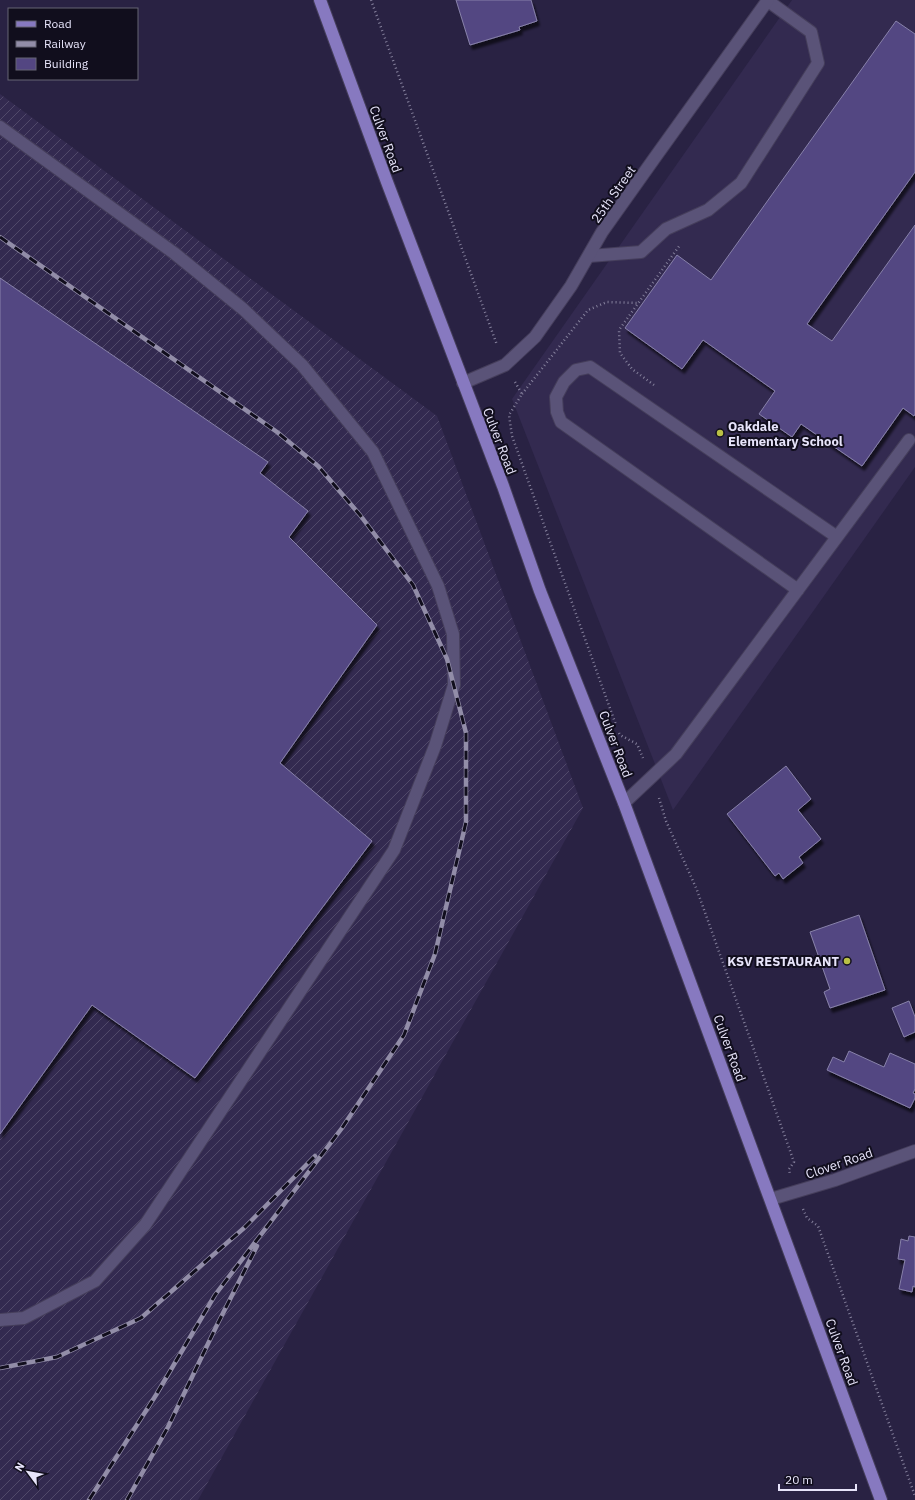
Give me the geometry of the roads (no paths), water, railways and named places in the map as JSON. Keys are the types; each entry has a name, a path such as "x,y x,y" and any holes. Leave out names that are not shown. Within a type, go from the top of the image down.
{"main road":[{"name":"Culver Road","path":"320,0 540,590 624,803 881,1500"}],"street":[{"name":"25th Street","path":"463,383 505,365 535,337 571,286 602,232 768,0"},
{"path":"589,256 642,252 666,229 708,210 741,183 818,63 811,32 768,0"},
{"path":"0,127 174,252 243,309 302,365 373,452 438,586 453,634 454,685 435,746 394,850 145,1226 95,1281 24,1318 0,1320"},
{"path":"798,590 560,422 557,412 556,397 564,382 576,370 590,367 837,537"},
{"path":"624,803 676,754 909,440"},
{"name":"Clover Road","path":"771,1199 835,1180 915,1151"}],"railway":[{"path":"0,237 277,432 318,466 360,515 413,585 447,659 466,733 466,822 435,954 404,1035 342,1128 215,1295 156,1395 89,1500"},
{"path":"0,1368 57,1357 141,1318 244,1228 315,1156"},
{"path":"127,1500 168,1427 257,1246"}],"place":[{"name":"Oakdale Elementary School","path":"720,433"},
{"name":"KSV RESTAURANT","path":"847,961"}]}
